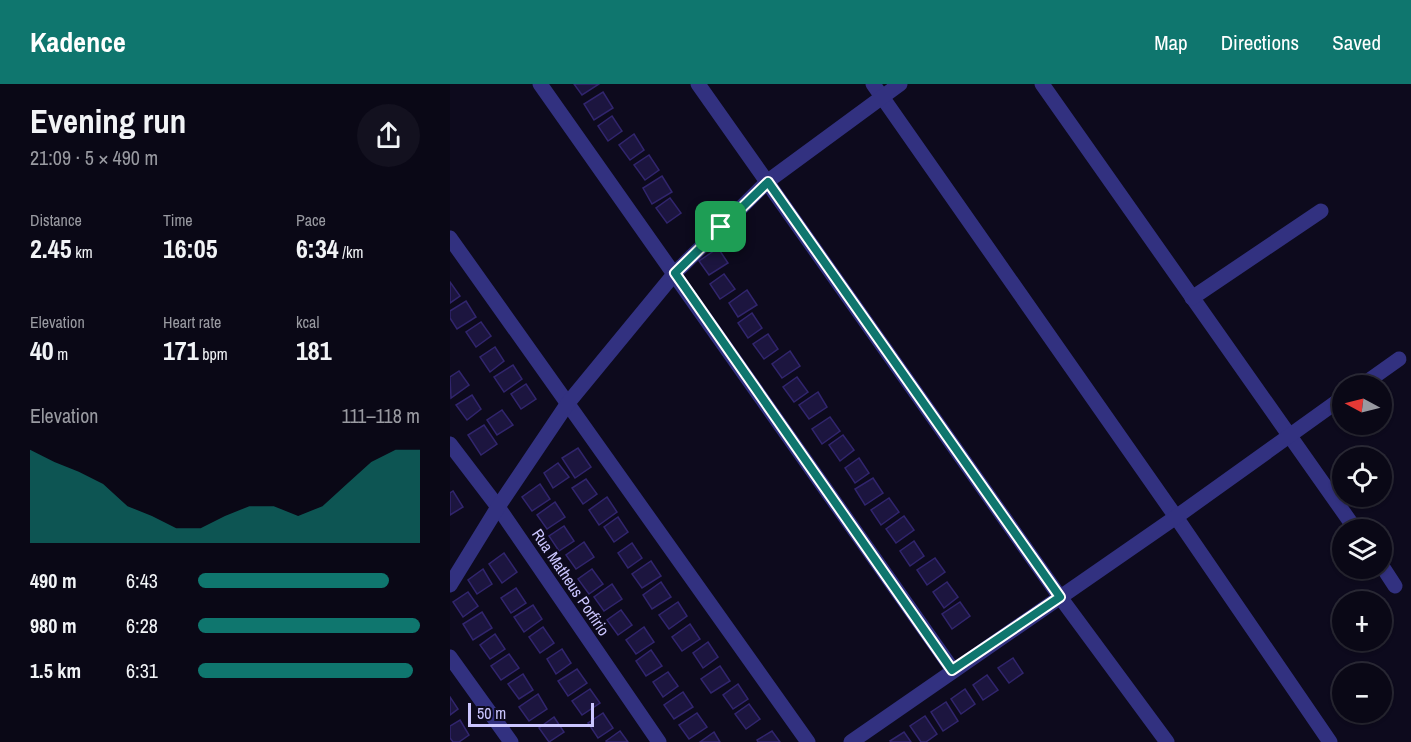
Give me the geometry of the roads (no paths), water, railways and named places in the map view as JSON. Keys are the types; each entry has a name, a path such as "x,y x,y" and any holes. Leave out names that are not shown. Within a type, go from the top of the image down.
{"street":[{"path":"540,84 952,670"},
{"path":"698,84 1060,597 1167,742"},
{"path":"873,84 1176,517 1330,742"},
{"path":"450,585 498,507 568,403 675,273 768,182 900,84"},
{"path":"1042,84 1348,519"},
{"path":"1192,298 1321,211"},
{"path":"450,238 808,742"},
{"path":"1376,375 1399,359"},
{"path":"851,742 1176,517 1332,405"},
{"name":"Rua Matheus Porfirio","path":"450,444 498,507 658,742"},
{"path":"1390,579 1395,586"},
{"path":"450,657 511,742"}]}
